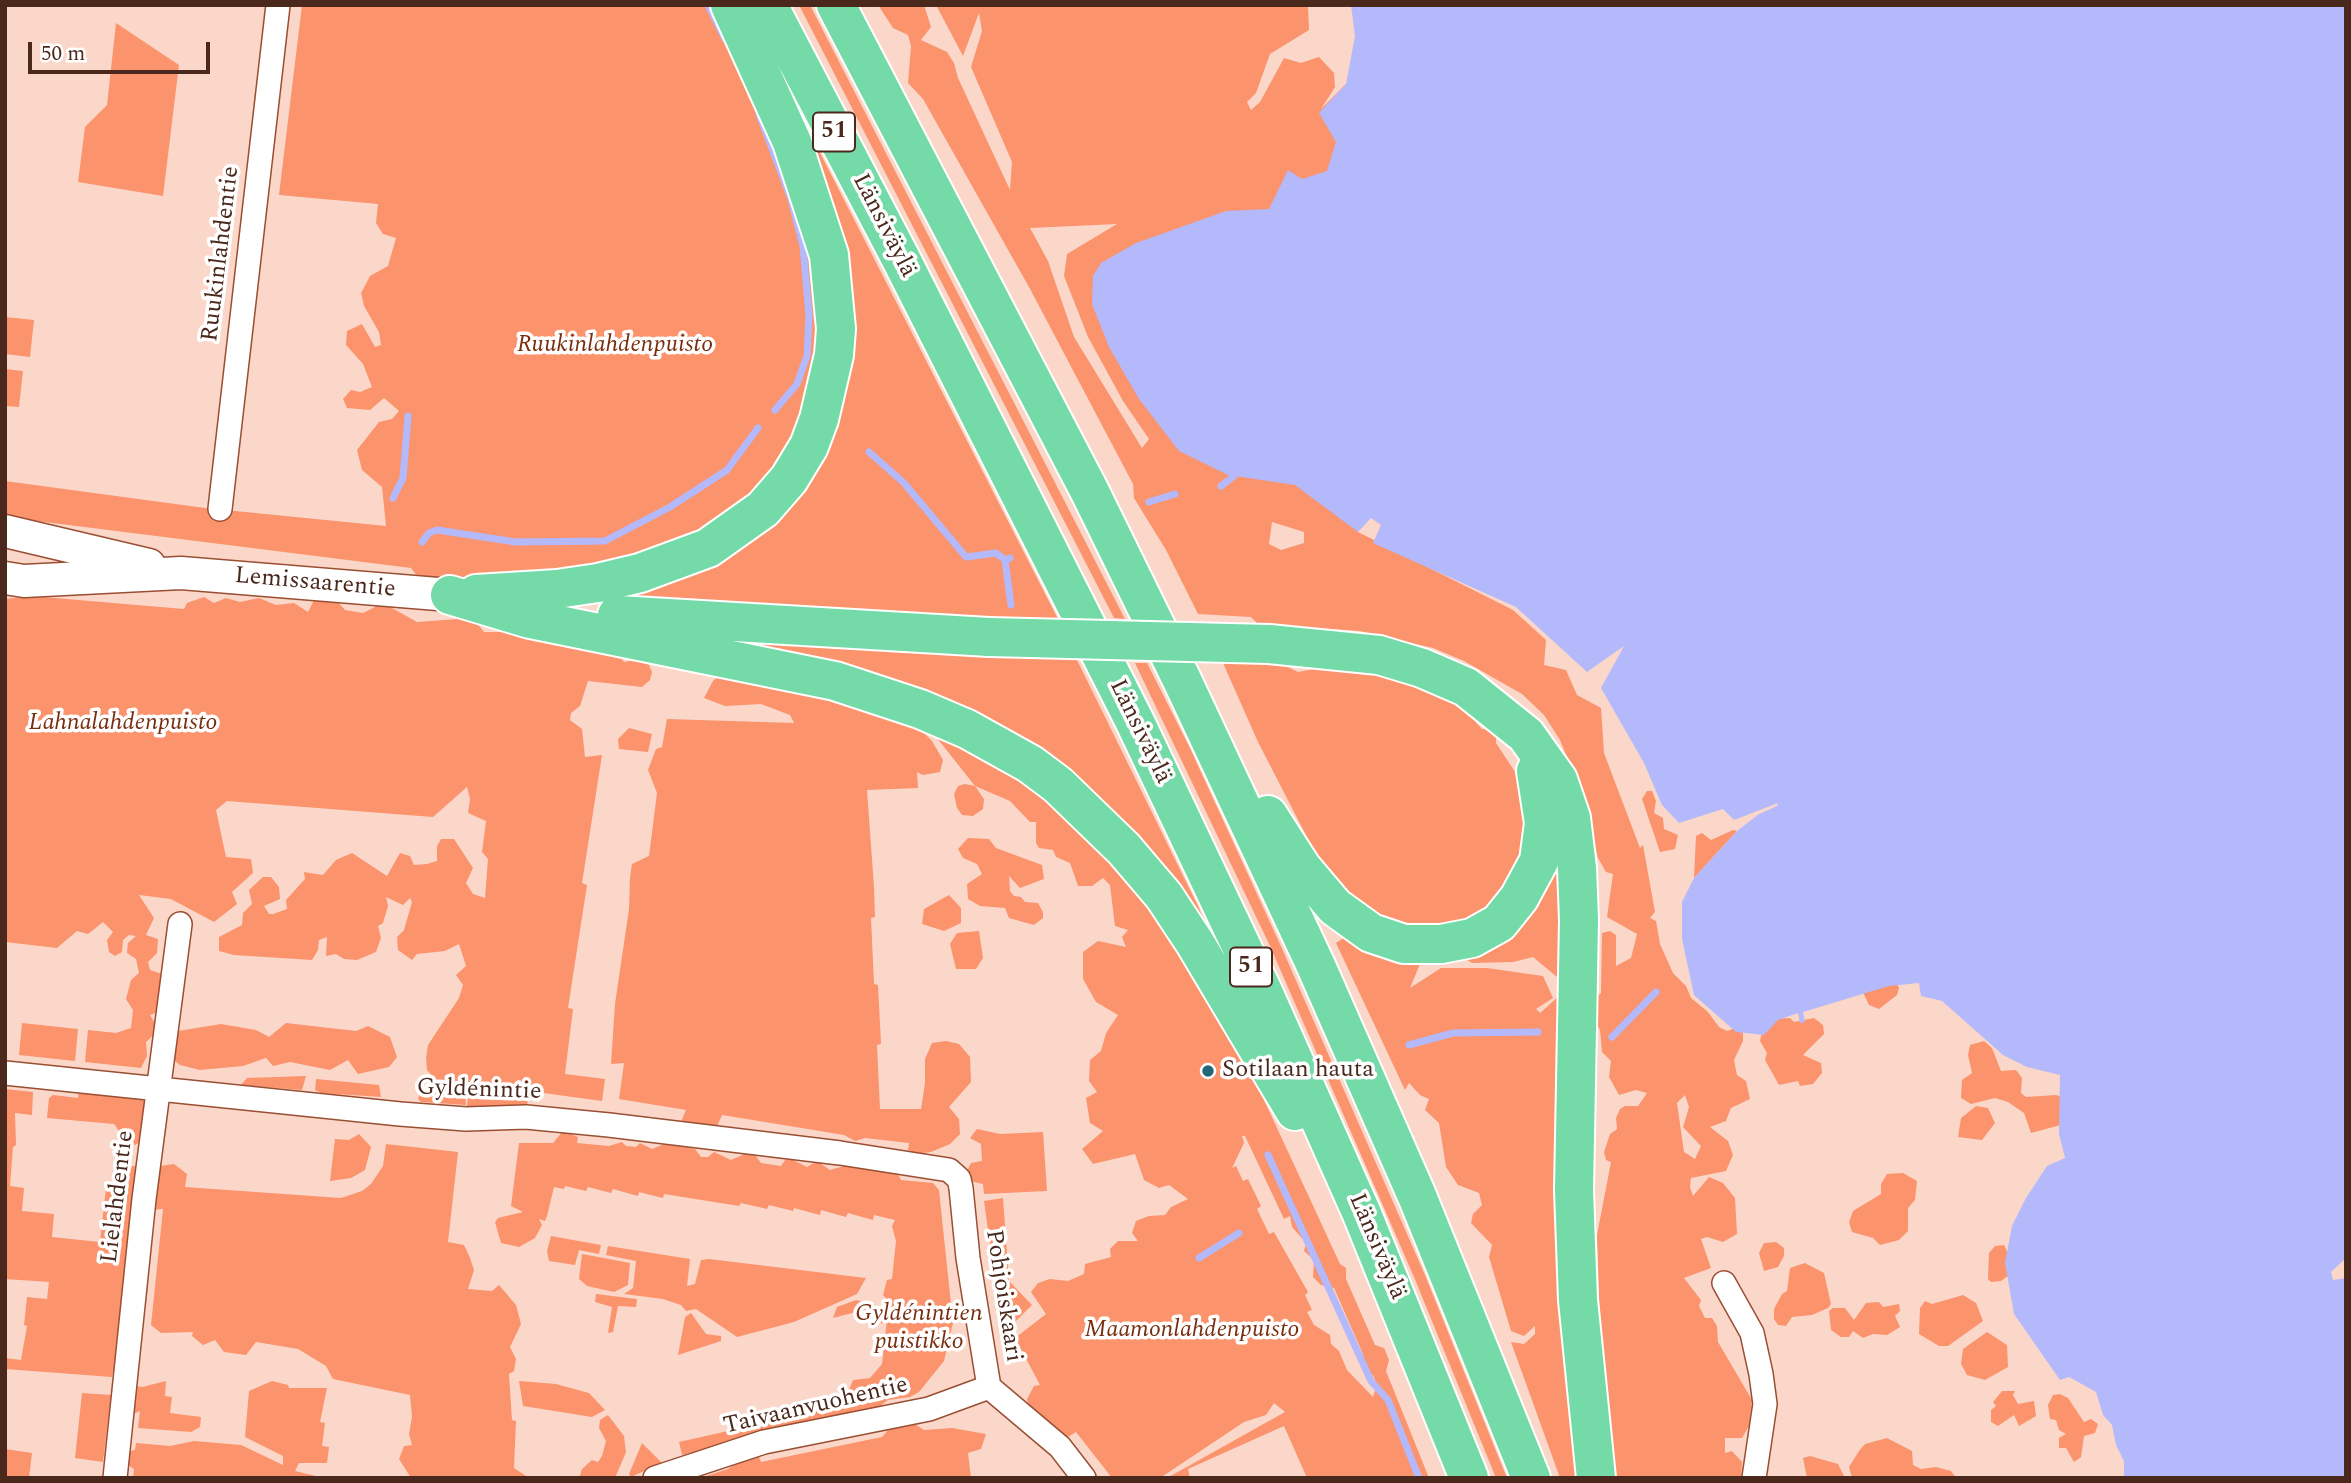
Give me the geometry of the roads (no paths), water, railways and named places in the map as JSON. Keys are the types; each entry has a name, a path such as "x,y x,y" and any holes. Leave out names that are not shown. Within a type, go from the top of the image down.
{"highway":[{"path":"450,595 557,589 640,573 688,556 718,542 763,509 789,479 809,446 819,419 834,355 836,329 829,255 807,181 730,5"},
{"name":"Länsiväylä","path":"768,5 901,259 1135,722 1264,994 1363,1214 1469,1478"},
{"name":"51","path":"836,5 1090,492 1182,680 1316,966 1411,1183 1531,1478"},
{"path":"450,595 609,615 989,637 1269,645 1379,655 1422,668 1466,687 1526,735 1558,780 1571,818 1579,920 1574,1190 1578,1300 1596,1478"},
{"path":"450,595 530,619 835,681 932,714 988,740 1030,764 1058,785 1124,849 1164,896 1195,943 1280,1089 1363,1214"},
{"path":"1182,680 1310,878 1335,907 1371,933 1404,944 1441,944 1472,938 1499,923 1519,898 1538,861 1544,823 1540,789 1526,735"}],"main road":[{"name":"Lemissaarentie","path":"5,531 181,573"},
{"name":"Lemissaarentie","path":"5,578 24,580 181,573 450,595"}],"street":[{"name":"Ruukinlahdentie","path":"220,509 278,5"},
{"name":"Lielahdentie","path":"115,1478 144,1199 180,924"},
{"name":"Gyldénintie","path":"5,1073 433,1117 526,1117 609,1125 914,1162 949,1170"},
{"name":"Pohjoiskaari","path":"949,1170 959,1180 961,1188 967,1256 989,1387 1060,1447 1084,1478"},
{"path":"1724,1283 1752,1333 1761,1374 1765,1404 1754,1478"},
{"name":"Taivaanvuohentie","path":"655,1478 764,1442 929,1409 989,1387"}],"water":[{"path":"1351,5 2346,5 2346,1258 2331,1272 2333,1280 2346,1278 2346,1478 2124,1478 2124,1461 2116,1445 2112,1425 2103,1415 2096,1392 2069,1377 2060,1380 2014,1314 2005,1263 2012,1226 2026,1198 2047,1166 2065,1158 2059,1134 2060,1075 2027,1067 2003,1055 1942,1001 1921,996 1919,983 1889,986 1803,1012 1805,1022 1800,1023 1798,1013 1778,1020 1764,1035 1736,1032 1694,995 1682,939 1682,902 1694,878 1737,831 1778,803 1734,820 1723,809 1679,823 1662,805 1644,763 1601,688 1624,646 1587,672 1516,607 1373,543 1381,525 1371,518 1358,532 1295,485 1228,475 1179,451 1139,399 1109,347 1092,304 1093,276 1101,263 1136,243 1226,211 1269,209 1288,170 1302,179 1327,171 1336,142 1319,113 1346,84 1355,36"}],"waterway":[{"path":"708,5 725,39"},
{"path":"759,114 791,199 803,246 809,315 807,356 797,384 775,410"},
{"path":"393,498 403,478 408,416"},
{"path":"422,542 429,533 437,530 516,542 605,541 670,507 727,470 758,428"},
{"path":"869,452 904,483 966,557 996,553 1005,560"},
{"path":"1221,486 1234,476"},
{"path":"1149,502 1175,494"},
{"path":"1010,558 1005,560 1011,605"},
{"path":"1612,1037 1656,992"},
{"path":"1409,1045 1453,1033 1538,1032"},
{"path":"1268,1155 1371,1381 1388,1400 1419,1478"},
{"path":"1199,1258 1239,1233"}],"place":[{"name":"Sotilaan hauta","path":"1208,1071"}],"park label":[{"name":"Ruukinlahdenpuisto","path":"615,346"},
{"name":"Lahnalahdenpuisto","path":"123,724"},
{"name":"Gyldénintien puistikko","path":"919,1329"},
{"name":"Maamonlahdenpuisto","path":"1192,1331"}]}
